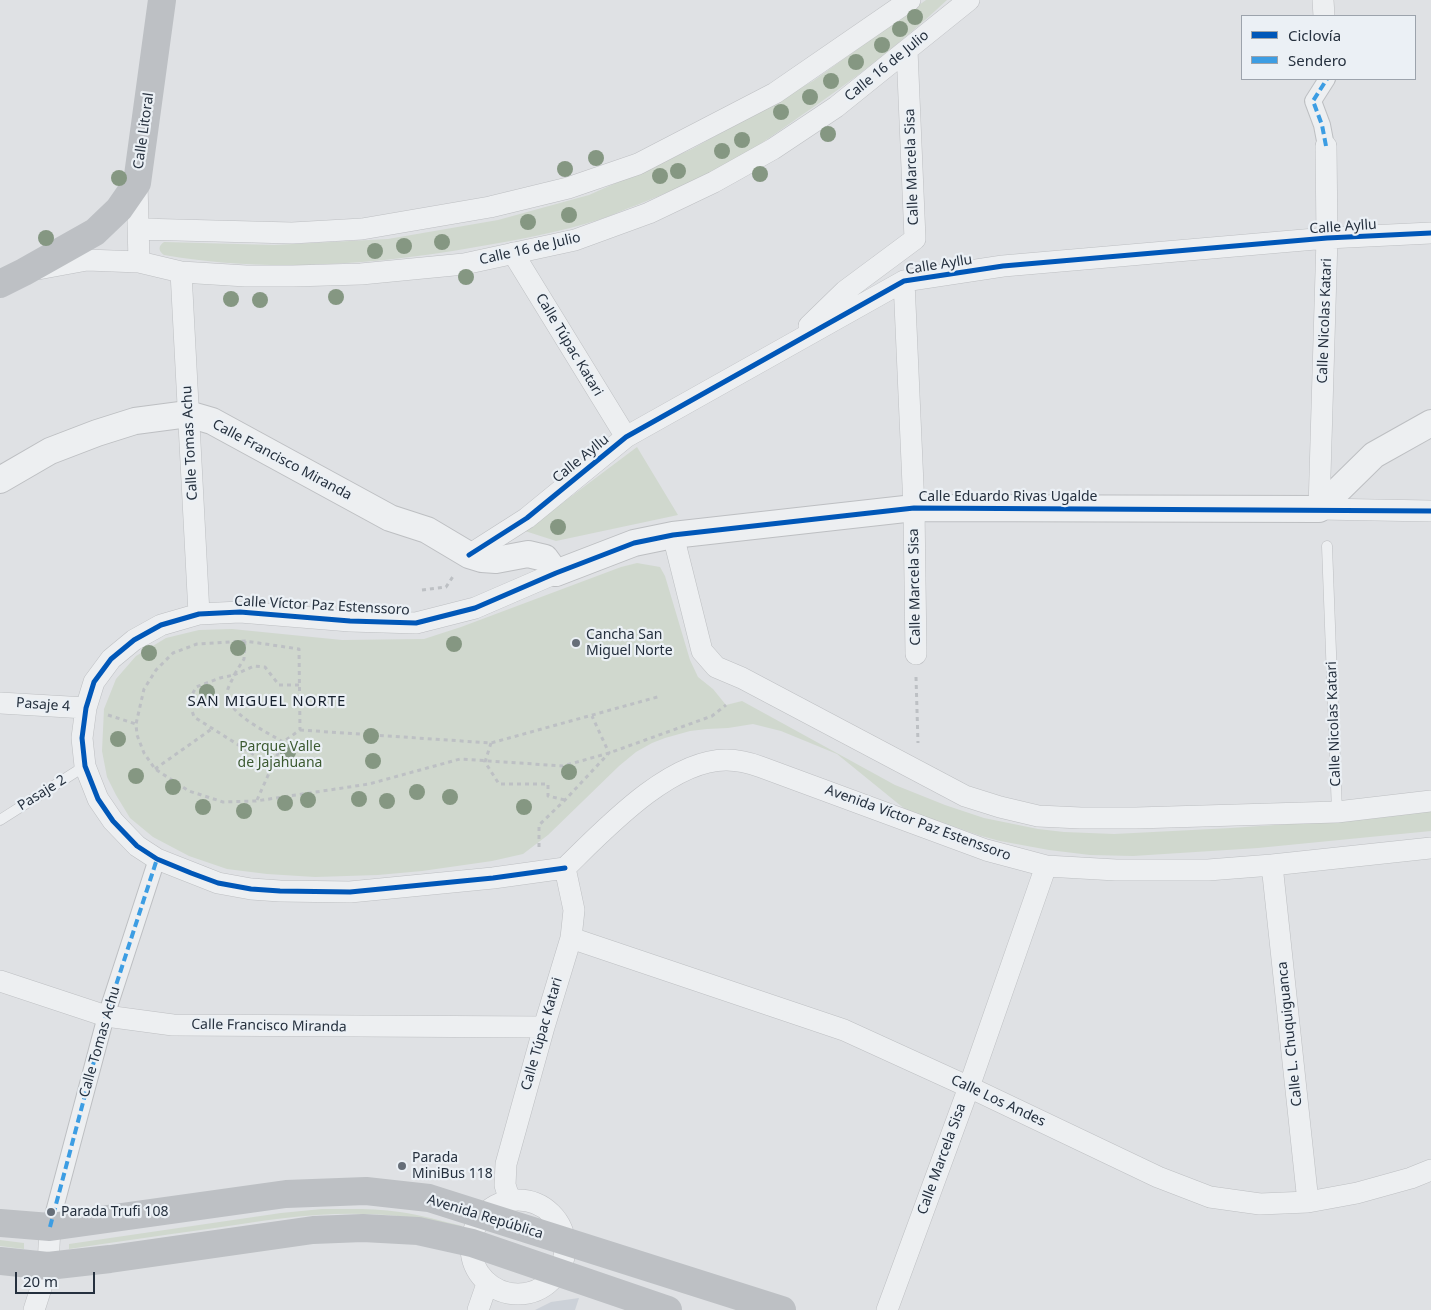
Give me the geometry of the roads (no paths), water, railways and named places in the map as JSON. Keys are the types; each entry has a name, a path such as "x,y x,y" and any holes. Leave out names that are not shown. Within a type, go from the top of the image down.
{"main road":[{"name":"Calle Litoral","path":"137,183 162,0"},
{"name":"Calle 16 de Julio","path":"0,284 95,232 119,209 137,183"},
{"name":"Avenida República","path":"0,1223 50,1227 286,1194 366,1191 429,1198 782,1310"},
{"path":"0,1260 48,1266 313,1230 363,1228 418,1231 472,1243 668,1310"}],"street":[{"path":"138,229 292,233 362,229 490,207 568,188 638,164 775,93 910,0"},
{"name":"Calle 16 de Julio","path":"24,272 87,260 139,262 181,272 246,276 361,274 464,264 575,240 649,213 714,182 772,149 836,107 969,0"},
{"path":"1323,0 1324,15"},
{"name":"Calle Marcela Sisa","path":"789,346 845,291 914,239 907,50"},
{"name":"Calle Nicolas Katari","path":"1319,509 1327,238 1326,146 1322,125 1313,101 1326,80"},
{"name":"Calle Litoral","path":"137,183 139,262"},
{"name":"Calle Ayllu","path":"462,564 527,518 626,437 904,281 1003,266 1327,238 1431,233"},
{"name":"Calle Túpac Katari","path":"513,253 626,437"},
{"name":"Calle Tomas Achu","path":"181,272 199,614"},
{"name":"Calle Marcela Sisa","path":"904,281 914,508 916,654"},
{"name":"Calle Francisco Miranda","path":"0,480 50,451 97,432 135,421 188,414 212,422 390,518 426,530 462,564 482,559 496,560 528,554 545,558 556,573"},
{"path":"1319,509 1374,455 1431,423"},
{"name":"Calle Eduardo Rivas Ugalde","path":"556,573 634,543 673,536 914,508 1319,509"},
{"path":"1319,509 1431,510"},
{"path":"673,536 702,651 716,667 742,678 964,796 1038,816 1081,818 1337,812 1431,801"},
{"name":"Calle Víctor Paz Estenssoro","path":"556,573 475,608 416,623 350,621 240,612 199,614 161,624 134,640 111,659 94,682 86,708 82,738 85,766 98,799 113,821 138,846 157,859 218,883 280,892 350,892 493,878 565,868"},
{"name":"Pasaje 4","path":"0,703 86,708"},
{"name":"Avenida Víctor Paz Estenssoro","path":"565,868 606,828 658,784 690,768 710,762 727,760 756,765 986,850 1046,866 1116,870 1199,870 1272,865 1431,848"},
{"name":"Calle Tomas Achu","path":"50,1227 106,1016 157,859"},
{"name":"Calle L. Chuquiguanca","path":"1272,865 1308,1202"},
{"name":"Calle Marcela Sisa","path":"887,1310 969,1087 1046,866"},
{"name":"Calle Túpac Katari","path":"510,1201 505,1185 506,1164 571,938 574,910 565,868"},
{"name":"Calle Los Andes","path":"571,938 844,1030 1158,1177 1210,1197 1260,1204 1308,1202 1358,1193 1411,1178 1431,1170"},
{"name":"Calle Francisco Miranda","path":"0,980 106,1016 173,1024 544,1027"},
{"path":"510,1201 525,1201 540,1206 552,1214 560,1227 565,1241 564,1256 558,1273 540,1289 527,1293 512,1302 501,1291 487,1284 477,1271 473,1260 472,1243 476,1228 484,1215 495,1206 510,1201"},
{"path":"34,1310 48,1266 50,1227"},
{"path":"478,1310 487,1284"}],"lane":[{"name":"Calle Nicolas Katari","path":"1327,546 1337,812"},
{"name":"Pasaje 2","path":"0,820 85,766"}],"place":[{"name":"Cancha San Miguel Norte","path":"576,643"},
{"name":"Parada MiniBus 118","path":"402,1166"},
{"name":"Parada Trufi 108","path":"51,1212"}],"district":[{"name":"SAN MIGUEL NORTE","path":"267,702"}],"park label":[{"name":"Parque Valle de Jajahuana","path":"280,756"}]}
